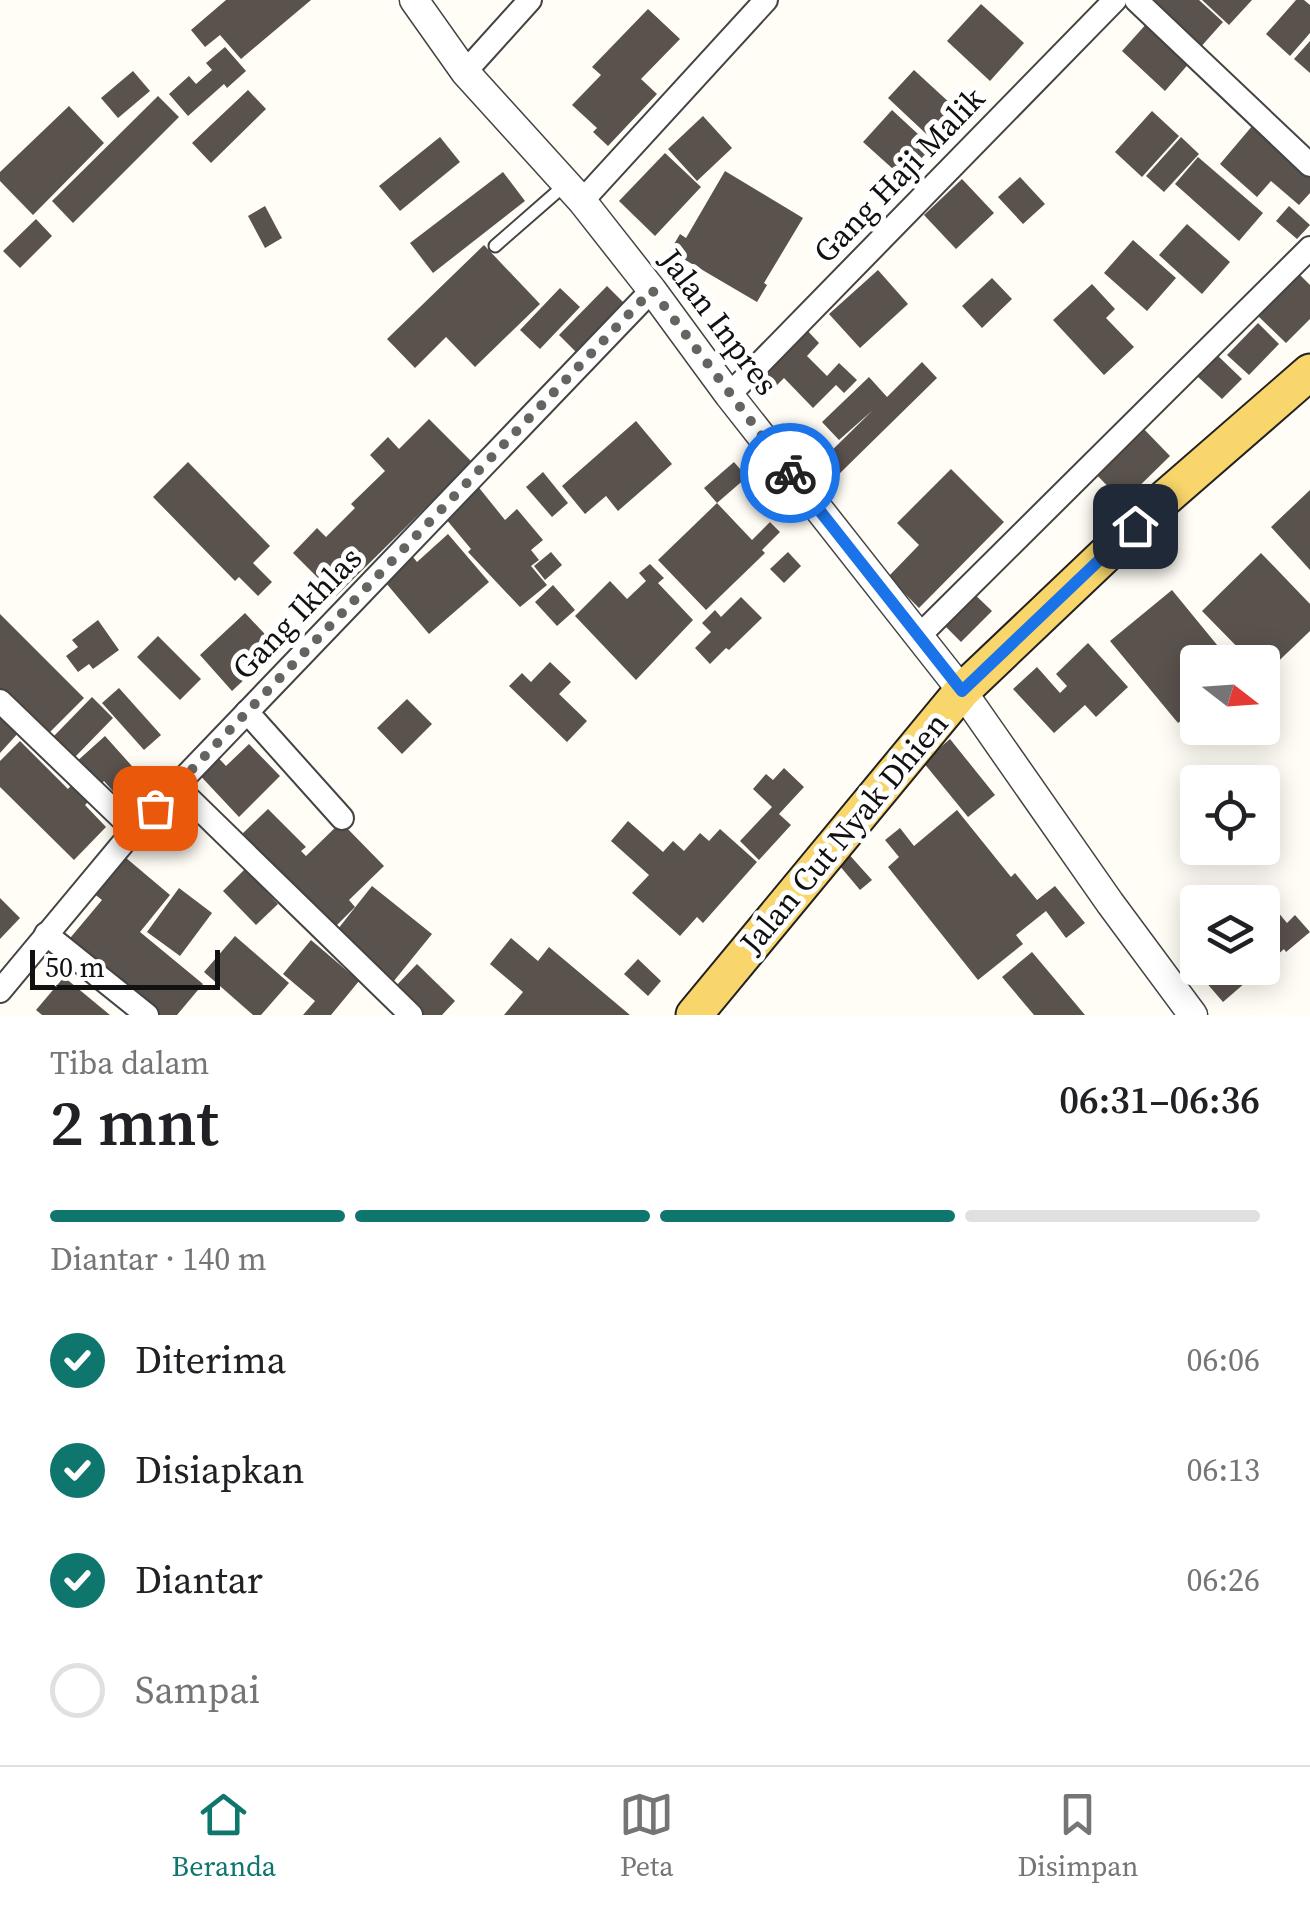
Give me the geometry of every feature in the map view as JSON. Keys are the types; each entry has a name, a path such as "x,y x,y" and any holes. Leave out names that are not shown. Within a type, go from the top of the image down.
{"main road":[{"name":"Jalan Cut Nyak Dhien","path":"694,1015 962,691 1164,499 1310,372"}],"street":[{"name":"Jalan Inpres","path":"414,0 465,72 574,193 652,290 729,395 962,691 1182,1011"},
{"path":"465,72 530,0"},
{"path":"574,193 766,0"},
{"name":"Gang Haji Malik","path":"729,395 1115,0"},
{"path":"1136,0 1310,166"},
{"path":"918,637 1310,248"},
{"name":"Gang Ikhlas","path":"0,991 134,830 652,290"},
{"path":"0,701 134,830"},
{"path":"248,712 342,818"},
{"path":"176,786 412,1015"},
{"path":"46,934 147,1015"}],"lane":[{"path":"495,246 574,193"}],"building":[{"path":"226,0 311,0 241,59 220,35 205,47 191,30"},
{"path":"1143,0 1199,0 1223,22 1198,50"},
{"path":"1202,0 1252,0 1229,25"},
{"path":"1296,0 1310,5 1310,33 1290,56 1266,34"},
{"path":"981,4 1024,43 990,81 947,41"},
{"path":"648,9 680,39 641,79 657,94 608,146 593,132 597,128 572,105 601,75 592,67"},
{"path":"1148,22 1191,61 1165,91 1122,51"},
{"path":"1310,41 1310,73 1294,59"},
{"path":"225,47 246,71 227,88 224,84 188,116 169,94 189,76 196,84 212,70 206,63"},
{"path":"914,70 964,116 938,145 888,98"},
{"path":"133,71 150,91 118,118 101,98"},
{"path":"248,90 266,109 211,163 192,143"},
{"path":"158,96 179,117 73,223 52,201"},
{"path":"69,106 104,143 33,215 0,181 0,172"},
{"path":"892,110 932,147 903,178 863,142"},
{"path":"1152,111 1179,136 1142,177 1115,152"},
{"path":"703,116 732,148 697,181 668,149"},
{"path":"1253,125 1310,175 1310,193 1299,205 1271,181 1257,197 1220,164"},
{"path":"440,137 460,162 400,211 379,186"},
{"path":"1181,137 1199,154 1164,192 1146,176"},
{"path":"665,153 701,187 655,236 619,201"},
{"path":"1198,157 1263,213 1239,241 1175,184"},
{"path":"725,171 803,218 757,302 670,251 680,234 686,238"},
{"path":"503,172 525,201 433,273 410,243"},
{"path":"1020,177 1045,204 1023,224 998,197"},
{"path":"962,179 994,213 956,249 924,215"},
{"path":"265,206 282,238 265,248 248,216"},
{"path":"1289,206 1310,225 1297,239 1276,221"},
{"path":"36,219 52,236 20,268 3,251"},
{"path":"1187,224 1230,262 1202,294 1159,255"},
{"path":"1133,240 1176,278 1147,311 1104,273"},
{"path":"484,245 540,304 475,367 446,337 415,368 387,339"},
{"path":"878,270 908,304 860,348 829,314"},
{"path":"1298,273 1310,285 1310,319 1286,343 1257,315"},
{"path":"992,278 1012,299 982,328 962,306"},
{"path":"1092,284 1115,309 1106,318 1134,347 1104,375 1053,320"},
{"path":"607,286 631,310 583,359 559,335"},
{"path":"560,288 580,307 540,349 520,330"},
{"path":"1258,323 1279,344 1249,375 1227,355"},
{"path":"805,328 819,343 807,356 827,376 839,363 857,380 844,393 836,385 813,408 784,378 772,390 758,375"},
{"path":"1217,355 1242,379 1222,399 1197,376"},
{"path":"922,362 937,378 835,478 820,462 873,410 839,440 822,422 869,377 887,397"},
{"path":"429,419 472,462 336,596 293,553 317,528 326,537 355,508 351,504 385,471 370,455 388,437 399,449"},
{"path":"636,421 672,464 618,511 606,496 585,514 562,486"},
{"path":"1138,423 1170,456 1123,502 1091,469"},
{"path":"188,462 270,546 253,563 272,582 258,596 239,577 235,581 153,497"},
{"path":"734,462 747,477 717,503 704,488"},
{"path":"951,469 1004,522 919,608 888,577 919,545 897,523"},
{"path":"543,472 568,503 552,517 526,487"},
{"path":"476,484 505,520 517,509 543,540 531,550 539,560 531,566 547,585 520,607 468,552 471,549 441,513"},
{"path":"1310,490 1310,570 1271,527"},
{"path":"717,503 752,540 770,522 780,532 762,550 765,553 706,610 658,560"},
{"path":"448,534 489,582 429,634 380,576 409,552 417,562"},
{"path":"551,552 562,565 545,580 534,566"},
{"path":"788,552 801,566 784,583 770,569"},
{"path":"1261,553 1310,604 1310,631 1280,660 1280,645 1235,645 1202,611"},
{"path":"650,564 664,578 658,583 693,620 636,680 575,616 610,581 627,599 646,581 639,573"},
{"path":"553,585 575,610 557,626 535,602"},
{"path":"969,589 992,611 961,642 939,620"},
{"path":"1172,590 1217,645 1180,645 1178,723 1110,641"},
{"path":"741,597 762,618 710,664 695,648 711,632 702,623 715,610 721,617"},
{"path":"245,613 278,648 232,691 200,655"},
{"path":"0,614 84,698 46,736 0,690"},
{"path":"98,620 119,650 93,669 89,664 78,672 66,656 78,647 72,640"},
{"path":"158,636 201,679 180,700 137,657"},
{"path":"1088,643 1128,687 1096,717 1085,705 1054,733 1013,689 1037,667 1060,693 1067,686 1056,674"},
{"path":"550,662 571,682 559,694 587,721 567,742 509,686 522,673 531,682"},
{"path":"119,688 161,735 144,750 102,703"},
{"path":"92,697 113,718 75,757 54,736"},
{"path":"407,699 432,724 402,754 377,728"},
{"path":"0,713 20,731 0,753"},
{"path":"105,736 148,784 125,805 104,781 97,788 75,763"},
{"path":"950,739 995,795 968,817 923,762"},
{"path":"20,741 68,789 75,781 92,798 85,805 106,827 74,860 0,787 0,761"},
{"path":"249,744 280,776 239,817 194,769 212,751 226,766"},
{"path":"784,768 804,787 779,814 791,825 759,860 740,841 772,807 753,789 766,774 773,780"},
{"path":"268,809 306,847 301,851 306,856 341,822 384,866 349,900 355,907 328,934 240,836"},
{"path":"957,810 1011,877 1015,873 1037,900 1055,886 1085,923 1066,938 1046,911 1016,935 1023,944 978,980 888,867 899,857 885,840 900,828 914,846"},
{"path":"628,821 663,852 673,841 684,851 700,833 709,841 720,829 757,862 703,923 697,917 680,936 632,893 649,875 611,841"},
{"path":"845,850 872,880 860,890 834,859"},
{"path":"119,852 170,895 140,932 203,984 177,1015 152,1015 66,943 102,900 88,889"},
{"path":"245,869 278,904 256,925 223,891"},
{"path":"372,886 432,934 389,987 334,934"},
{"path":"179,888 212,913 180,956 147,932"},
{"path":"0,898 20,918 0,939"},
{"path":"1280,915 1287,923 1295,915 1310,932 1286,952 1284,949 1280,952"},
{"path":"235,936 289,983 261,1015 253,1015 204,972"},
{"path":"511,938 538,961 549,947 630,1015 504,1015 523,992 490,964"},
{"path":"311,940 359,981 331,1015 303,1015 315,1001 283,974"},
{"path":"1032,952 1085,1015 1034,1015 1002,977"},
{"path":"638,959 661,981 648,996 624,974"},
{"path":"417,964 455,1001 442,1015 417,1015 392,990"},
{"path":"64,977 110,1015 42,1015 36,1010"},
{"path":"1208,985 1243,985 1223,1002"}],"way so far":[{"path":"155,808 652,290 790,473"}],"route":[{"path":"790,473 962,691 1135,526"}]}
